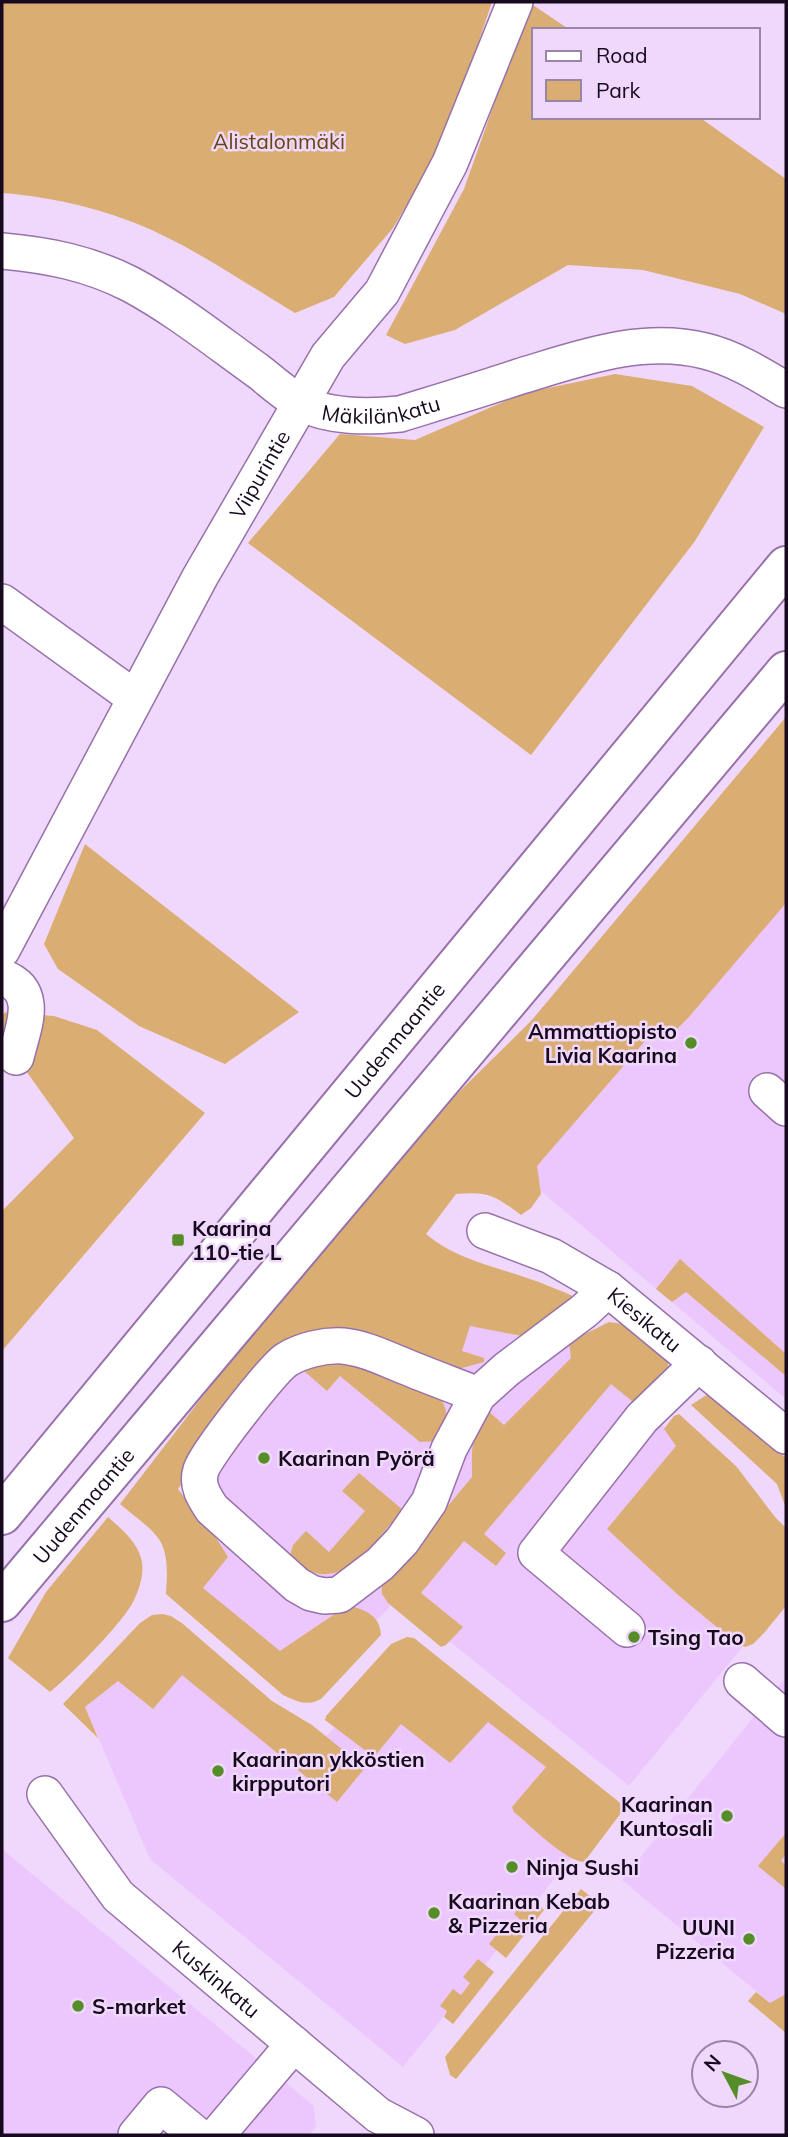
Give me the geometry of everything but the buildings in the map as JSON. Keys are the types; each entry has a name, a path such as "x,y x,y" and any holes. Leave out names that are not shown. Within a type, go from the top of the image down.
{"main road":[{"name":"Uudenmaantie","path":"2,1515 786,566"},
{"name":"Uudenmaantie","path":"2,1602 786,671"}],"street":[{"name":"Viipurintie","path":"2,950 200,577 301,402 328,356 382,292 450,163 515,2"},
{"name":"Mäkilänkatu","path":"2,251 74,261 132,285 177,313 301,402 330,412 372,416 400,414 596,354 648,345 675,345 706,351 741,365 786,390"},
{"path":"2,602 135,698"},
{"path":"2,977 12,980 23,991 27,1007 16,1057"},
{"name":"Kiesikatu","path":"485,1231 551,1255 608,1289 786,1436"},
{"path":"478,1395 366,1350 343,1346 322,1347 304,1352 273,1371 211,1453 201,1469 203,1496 212,1509 297,1585 311,1593 339,1595 380,1564 419,1518 437,1484 449,1449 478,1395 506,1369 584,1311 608,1289"},
{"path":"627,1629 536,1553 642,1418 699,1363"},
{"path":"742,1681 786,1719"},
{"name":"Kuskinkatu","path":"45,1794 118,1896 295,2044 370,2125 415,2135"},
{"path":"217,2135 295,2044"},
{"path":"136,2135 161,2105 197,2135"}],"shaded area":[{"name":"Ammattiopisto Livia Kaarina","path":"786,772 786,1399 522,1175"},
{"path":"322,1291 507,1311 600,1360 638,1405 680,1440 744,1645 629,1786 397,1599 310,1691 190,1597 186,1479"},
{"path":"160,1626 314,1749 412,1645 613,1806 403,2067 150,1859 83,1702"},
{"path":"786,1677 786,2016 622,1880"},
{"path":"2,1849 314,2106 316,2127 309,2135 2,2135"}],"green space":[{"name":"Alistalonmäki","path":"2,2 492,2 446,139 393,228 334,297 295,313 196,253 144,226 84,207 2,193"},
{"path":"530,3 567,28 532,28 532,119 702,119 786,179 786,314 740,294 643,270 568,265 455,330 405,344 386,335 464,189"},
{"path":"615,374 692,386 764,427 695,541 531,755 248,543 340,434 415,440 524,393"},
{"path":"786,717 786,903 688,1018 678,1028 645,1041 537,1166 541,1194 531,1208 521,1215 505,1203 485,1194 456,1194 426,1234 449,1250 573,1296 575,1302 522,1336 470,1326 462,1351 484,1358 484,1362 458,1369 329,1334 225,1420 178,1489 213,1533 228,1557 203,1588 280,1651 348,1605 366,1611 378,1623 381,1635 321,1699 306,1703 283,1695 166,1594 166,1561 160,1541 120,1504 210,1387 415,1143 458,1093 531,1021"},
{"path":"85,844 299,1012 225,1064 139,1026 58,969 44,944"},
{"path":"6,1012 54,1016 97,1030 205,1113 2,1351 2,1211 74,1138 16,1057 2,1073 2,1015"},
{"path":"680,1259 786,1354 786,1376 686,1292 672,1302 656,1289"},
{"path":"609,1322 623,1324 668,1359 668,1373 638,1406 611,1384 484,1534 506,1553 496,1566 464,1541 421,1593 463,1627 441,1647 388,1603 382,1594 381,1577 437,1519 472,1477 475,1433 486,1409 504,1425 571,1358 569,1342"},
{"path":"338,1355 441,1399 447,1420 441,1441 420,1442 340,1376 327,1391 304,1371 315,1362"},
{"path":"708,1394 786,1458 786,1508 777,1484 691,1405"},
{"path":"679,1414 736,1466 786,1528 786,1606 753,1644 745,1647 736,1643 677,1594 607,1529 676,1446 664,1429 674,1416"},
{"path":"359,1473 403,1510 352,1564 338,1572 323,1574 307,1569 290,1556 293,1545 306,1531 329,1552 365,1511 342,1491"},
{"path":"108,1517 127,1535 139,1552 142,1568 138,1590 128,1610 108,1635 50,1692 8,1658 46,1592"},
{"path":"163,1614 183,1624 272,1701 312,1725 365,1768 337,1802 182,1675 153,1709 118,1681 85,1707 98,1738 63,1704 140,1623 152,1615"},
{"path":"407,1637 414,1638 619,1802 623,1808 621,1813 584,1862 567,1856 514,1812 512,1807 546,1767 488,1722 450,1763 401,1724 374,1757 325,1720 391,1644"},
{"path":"786,1833 786,1854 781,1861 786,1865 786,1889 758,1866"},
{"path":"581,1889 600,1904 456,2079 450,2075 445,2057"},
{"path":"529,1895 544,1910 506,1958 489,1944 503,1927 511,1933 521,1920 514,1914"},
{"path":"478,1959 494,1972 453,2024 444,2017 447,2011 440,2006 453,1989 461,1995 470,1983 463,1977"},
{"path":"756,1992 770,2003 786,1994 786,2033 748,2001"}],"place":[{"name":"Ammattiopisto Livia Kaarina","path":"691,1043"},
{"name":"Kaarina 110-tie L","path":"178,1240"},
{"name":"Kaarinan Pyörä","path":"264,1458"},
{"name":"Tsing Tao","path":"634,1637"},
{"name":"Kaarinan ykköstien kirpputori","path":"218,1771"},
{"name":"Kaarinan Kuntosali","path":"727,1816"},
{"name":"Ninja Sushi","path":"512,1867"},
{"name":"Kaarinan Kebab & Pizzeria","path":"434,1913"},
{"name":"UUNI Pizzeria","path":"749,1939"},
{"name":"S-market","path":"78,2006"}]}
